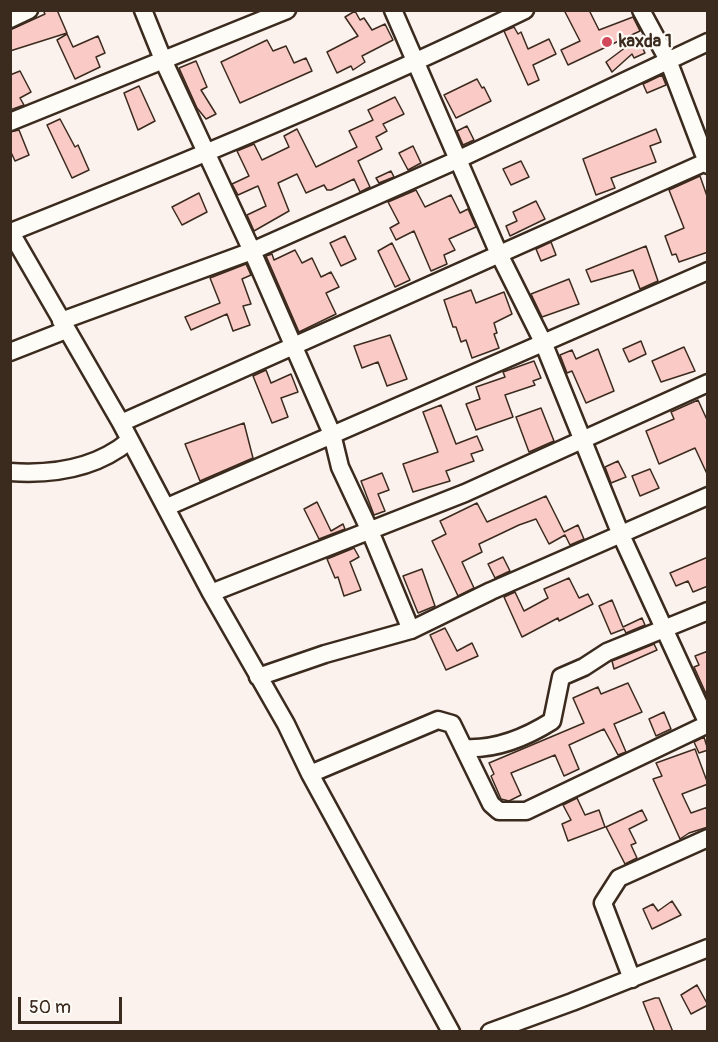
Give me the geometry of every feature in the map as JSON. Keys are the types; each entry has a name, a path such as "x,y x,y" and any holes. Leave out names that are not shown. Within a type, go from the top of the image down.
{"street":[{"path":"10,19 28,10"},
{"path":"143,10 164,62 209,153 332,434 340,467 370,531 411,630"},
{"path":"10,122 164,62 287,10"},
{"path":"310,774 438,720 452,724 491,804 499,811 526,811 708,724 621,535 543,342 499,254 414,64 393,10"},
{"path":"451,1032 310,774 286,724 211,593 121,423 63,326 11,232 209,153 414,64 525,10"},
{"path":"121,423 707,163 668,60 641,10"},
{"path":"10,352 63,326 252,250 457,160 708,42"},
{"path":"167,507 708,271"},
{"path":"211,593 538,462 583,437 708,383"},
{"path":"10,472 60,472 86,465 114,453 129,441"},
{"path":"258,677 325,654 411,630 501,586 708,496"},
{"path":"464,748 484,749 531,734 552,721 561,676 584,667 606,652 708,611"},
{"path":"632,979 603,903 619,878 708,838"},
{"path":"490,1032 708,948"}],"building":[{"path":"43,10 57,10 67,33 10,51 10,30 45,14"},
{"path":"564,10 589,10 599,30 633,17 640,31 568,65 561,50 580,41"},
{"path":"355,11 360,20 364,18 372,30 385,24 393,40 362,56 365,62 353,70 351,66 337,73 327,52 358,36 345,17"},
{"path":"514,27 518,34 521,32 528,49 549,39 556,54 533,65 539,80 528,85 504,31"},
{"path":"67,34 73,47 98,36 105,53 96,57 100,67 75,79 57,40"},
{"path":"642,35 648,46 643,49 645,53 634,58 632,54 612,72 606,62"},
{"path":"267,40 273,51 286,46 294,63 306,58 312,71 240,103 221,62"},
{"path":"196,61 207,87 201,90 216,114 206,119 197,108 179,68"},
{"path":"20,71 31,92 20,98 24,105 10,110 10,75"},
{"path":"662,75 666,85 647,93 643,84"},
{"path":"477,79 491,101 456,118 444,95"},
{"path":"139,86 155,121 138,130 124,93"},
{"path":"395,97 404,114 383,124 387,131 376,137 382,149 358,161 370,187 360,192 354,179 331,190 327,190 324,185 306,193 297,174 278,183 289,211 254,231 247,215 266,206 258,186 238,195 232,184 249,176 237,151 254,144 262,160 289,147 284,136 297,129 316,167 357,147 349,131 373,120 368,110"},
{"path":"60,119 75,147 78,145 89,170 72,178 47,125"},
{"path":"467,126 474,140 463,145 457,131"},
{"path":"656,129 661,142 650,146 656,162 611,178 615,188 596,195 583,159"},
{"path":"19,130 29,155 15,161 10,150 10,132"},
{"path":"413,146 421,163 408,170 399,153"},
{"path":"521,161 529,177 511,185 503,169"},
{"path":"391,171 394,177 379,183 376,178"},
{"path":"700,176 708,199 708,252 679,262 676,254 672,255 665,236 684,228 669,190"},
{"path":"416,190 425,207 451,195 460,213 468,209 476,227 449,239 455,250 444,255 447,264 431,271 414,231 396,240 390,228 399,223 388,202"},
{"path":"199,193 207,212 182,225 172,207"},
{"path":"536,201 545,219 510,236 506,226 517,221 513,212"},
{"path":"345,236 356,259 341,266 330,243"},
{"path":"551,242 556,255 541,261 536,249"},
{"path":"392,243 410,280 395,287 378,251"},
{"path":"646,246 658,281 640,289 633,270 591,282 586,270"},
{"path":"295,250 302,263 312,258 321,277 331,272 339,287 326,293 336,314 299,332 266,256 272,254 274,260"},
{"path":"246,264 251,275 242,279 251,304 243,306 250,325 233,331 227,314 191,330 185,317 220,303 210,278"},
{"path":"569,279 579,304 542,317 531,294"},
{"path":"471,290 476,303 504,292 512,314 494,323 497,333 494,334 499,348 472,358 466,340 461,342 456,327 453,327 444,300"},
{"path":"390,335 407,379 387,386 378,362 362,368 354,346"},
{"path":"641,341 646,354 629,362 623,349"},
{"path":"684,347 695,371 661,382 652,361"},
{"path":"598,349 614,391 586,403 572,371 567,373 560,355 572,350 576,359"},
{"path":"534,361 541,378 533,381 535,385 505,395 513,417 476,430 466,404 480,399 476,387 505,377 503,372"},
{"path":"266,370 271,383 291,374 298,392 281,398 288,417 272,423 253,376"},
{"path":"698,400 708,422 708,476 695,448 659,464 646,431 674,419 671,412"},
{"path":"441,405 456,444 477,436 483,450 471,454 474,461 446,471 450,481 413,492 403,464 438,452 423,412"},
{"path":"541,408 554,441 529,452 516,417"},
{"path":"244,423 253,458 200,481 185,444"},
{"path":"618,461 626,477 611,483 605,467"},
{"path":"650,469 659,488 640,496 632,476"},
{"path":"382,473 389,490 378,494 385,511 374,515 361,481"},
{"path":"546,496 564,532 578,525 584,539 570,545 565,535 549,544 536,519 519,525 479,544 482,552 462,562 474,588 458,596 432,541 446,534 440,521 477,503 487,522"},
{"path":"317,502 331,531 343,524 345,529 319,539 304,509"},
{"path":"354,548 359,557 350,562 361,590 344,596 338,577 335,578 327,559"},
{"path":"503,557 510,571 495,578 488,564"},
{"path":"708,557 708,586 693,592 688,581 676,586 670,573"},
{"path":"422,569 435,606 418,613 403,576"},
{"path":"569,578 579,598 588,594 593,604 559,621 558,618 522,637 504,597 515,592 524,611 548,598 544,589"},
{"path":"612,600 623,627 642,618 645,625 626,633 624,629 611,634 599,606"},
{"path":"445,628 457,651 472,643 478,656 446,670 430,635"},
{"path":"654,644 657,650 614,669 612,661"},
{"path":"708,651 708,698 694,667 699,665 695,656"},
{"path":"628,683 642,712 614,724 626,752 618,755 604,729 569,745 579,769 564,776 555,755 511,773 521,795 509,801 501,799 491,776 494,774 489,763 584,723 573,698 598,687 601,694"},
{"path":"664,712 671,729 656,736 649,719"},
{"path":"704,737 708,750 699,753 694,742"},
{"path":"695,749 708,784 682,794 691,813 708,807 708,827 689,833 680,839 653,779 662,776 656,763"},
{"path":"577,798 585,815 599,810 605,827 568,841 562,824 571,820 563,805"},
{"path":"642,810 647,820 629,829 636,843 631,845 637,858 625,864 606,827"},
{"path":"672,901 681,915 652,929 643,909 653,904 658,911"},
{"path":"697,985 708,1005 691,1014 681,995"},
{"path":"659,998 673,1032 655,1032 643,1002"}],"place":[{"name":"kaxda 1","path":"607,42"}]}
